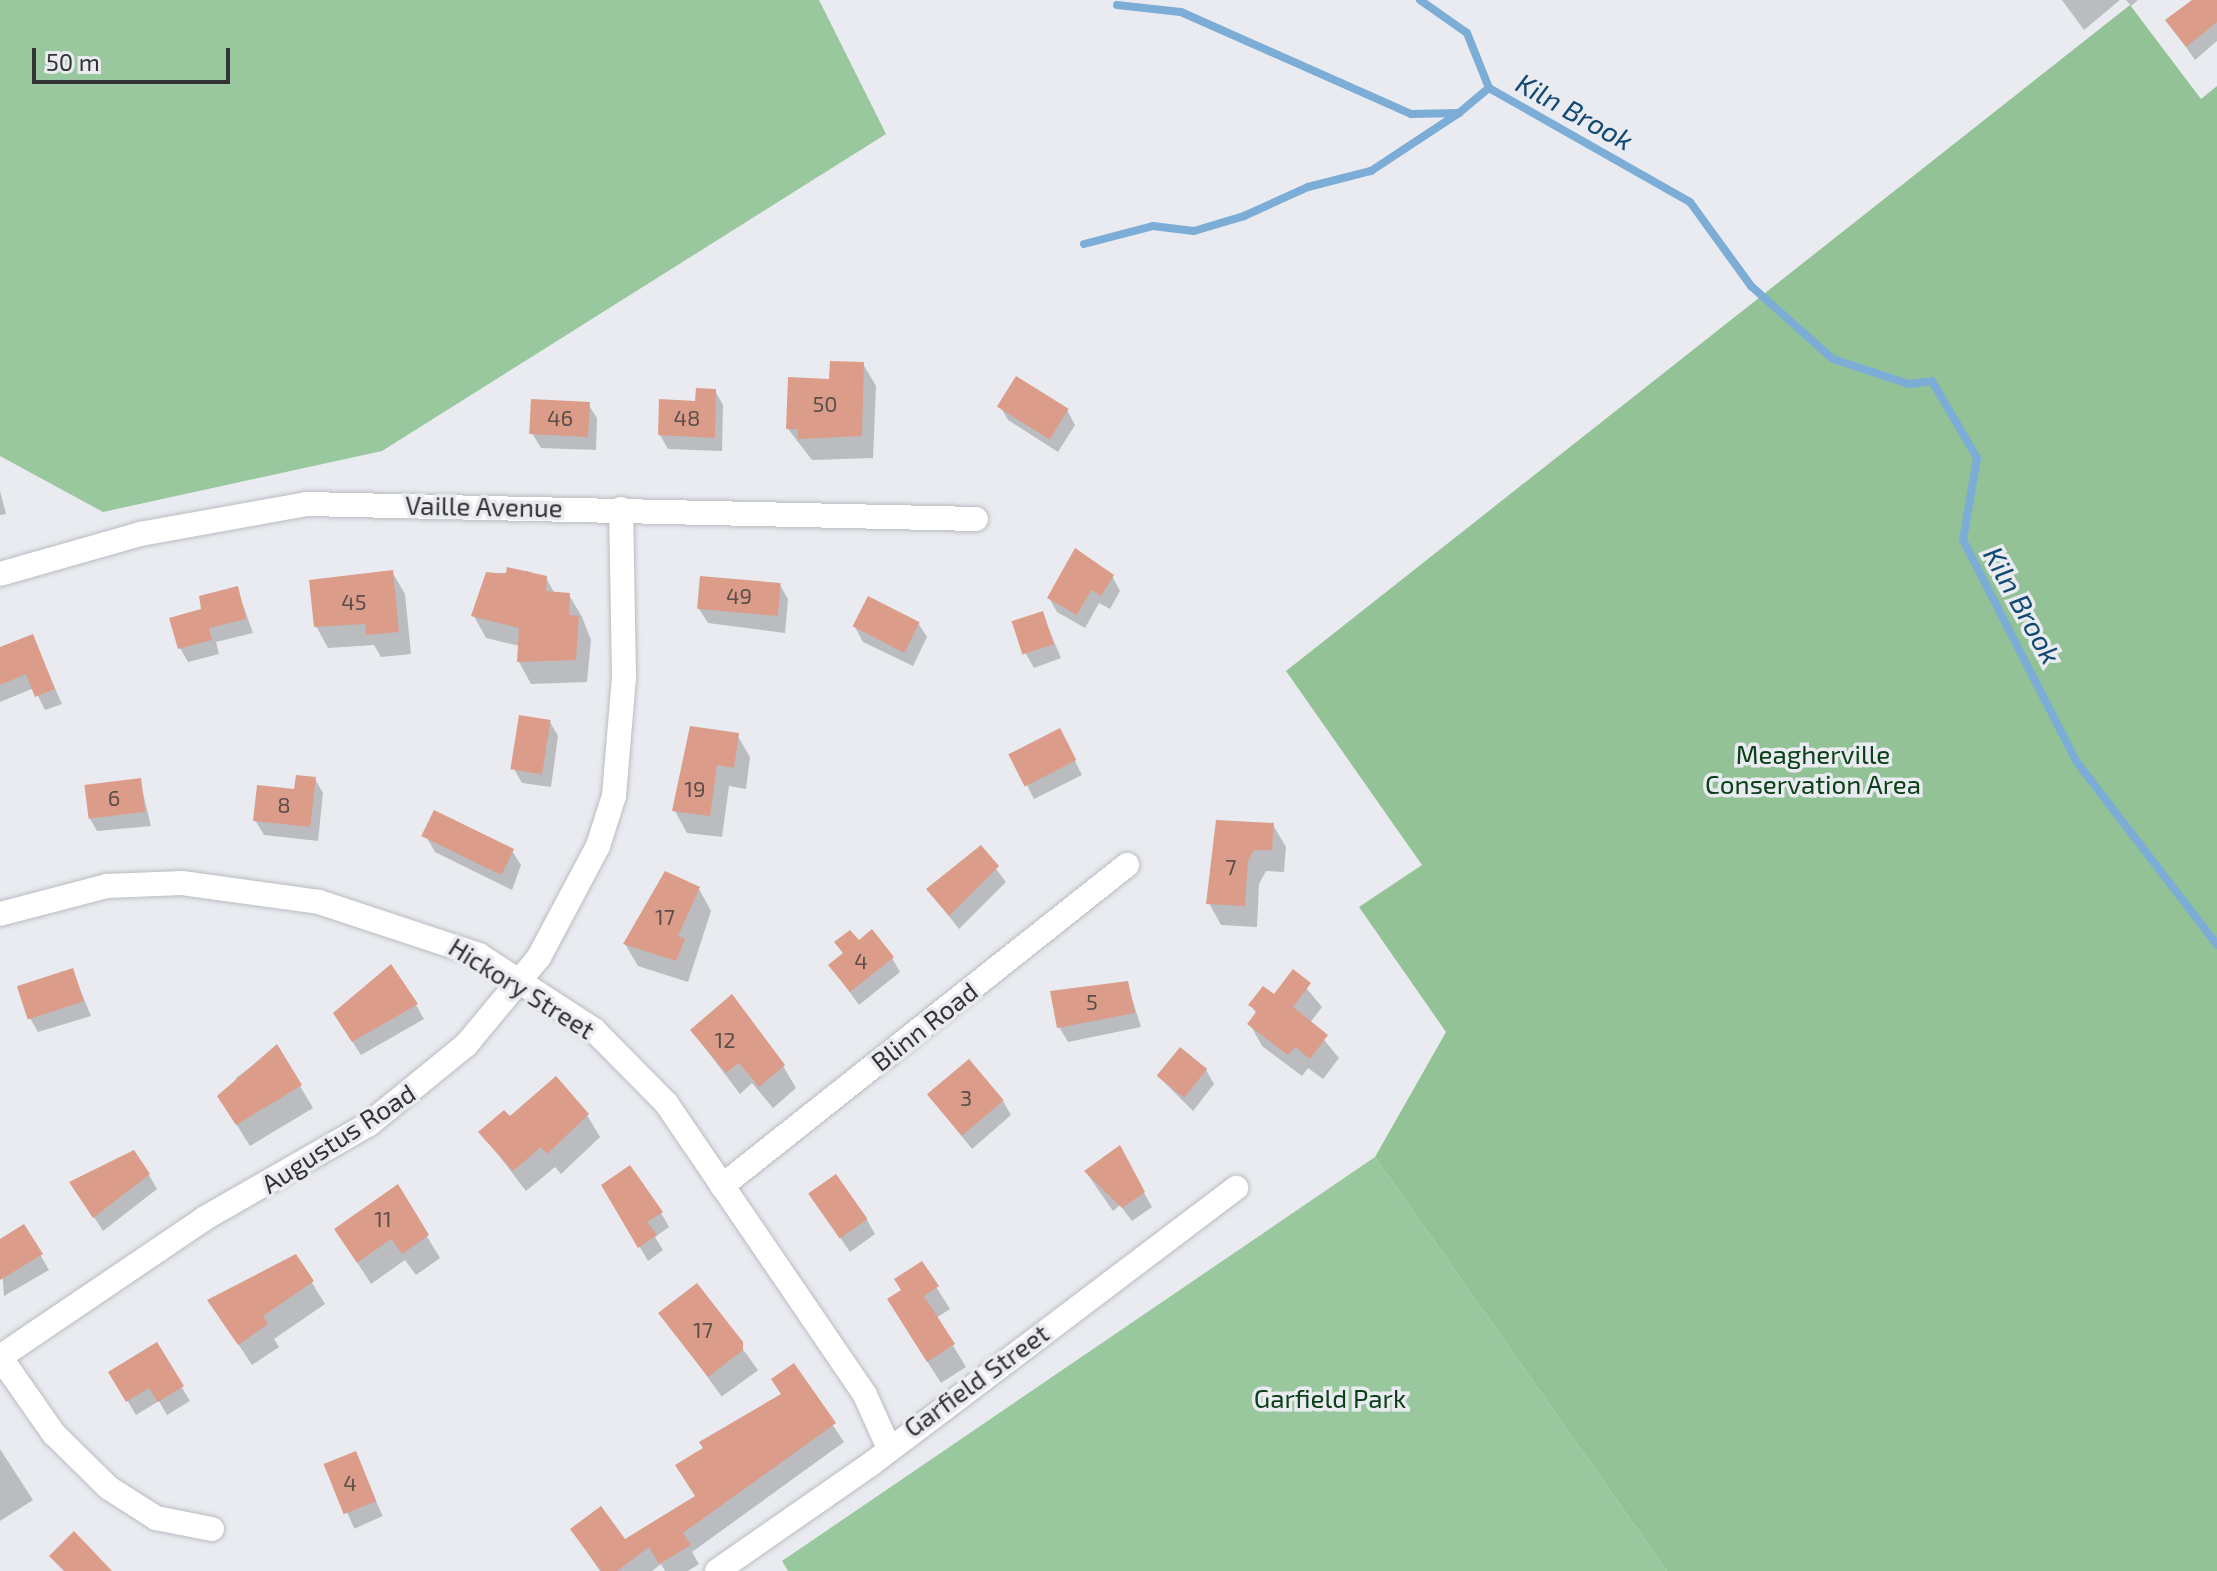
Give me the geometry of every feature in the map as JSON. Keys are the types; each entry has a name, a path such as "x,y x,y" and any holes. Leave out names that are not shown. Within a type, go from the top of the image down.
{"street":[{"name":"Vaille Avenue","path":"0,574 140,534 306,504 976,519"},
{"name":"Augustus Road","path":"0,1357 205,1218 369,1124 466,1045 521,981 598,846 614,796 624,677 621,509"},
{"name":"Blinn Road","path":"722,1186 1127,865"},
{"name":"Hickory Street","path":"0,914 107,886 244,890 319,902 442,937 521,981 594,1030 666,1103 865,1395 888,1446"},
{"name":"Garfield Street","path":"717,1571 1236,1188"},
{"path":"0,1357 54,1434 109,1488 156,1518 212,1529"}],"green space":[{"path":"0,0 819,0 886,134 382,451 103,512 0,456"},
{"name":"Meagherville Conservation Area","path":"2130,5 2201,99 2217,86 2217,1571 1667,1571 1375,1157 1446,1032 1359,907 1422,865 1286,671"},
{"name":"Garfield Park","path":"1375,1157 1667,1571 788,1571 782,1561"}],"building":[{"path":"2192,0 2217,0 2217,22 2186,47 2165,20"},
{"path":"830,361 864,362 862,436 798,439 798,429 786,429 788,377 829,379"},
{"path":"1016,376 1069,409 1050,439 997,407"},
{"path":"696,388 716,389 715,438 658,435 659,399 695,401"},
{"path":"531,399 590,402 588,437 529,434"},
{"path":"1075,548 1114,575 1101,596 1091,590 1077,615 1047,598"},
{"path":"507,567 547,576 546,591 570,593 569,615 579,616 576,660 517,662 519,628 471,616 486,572 506,574"},
{"path":"393,570 399,632 366,635 365,624 314,627 309,580"},
{"path":"700,576 781,583 778,616 697,609"},
{"path":"238,586 246,619 209,628 212,640 178,649 169,618 201,609 199,596"},
{"path":"868,596 920,622 904,653 853,626"},
{"path":"1043,611 1054,644 1022,654 1012,621"},
{"path":"33,634 55,689 35,697 26,674 0,685 0,647"},
{"path":"519,715 551,720 542,774 510,769"},
{"path":"690,726 739,733 734,768 717,765 710,816 672,811"},
{"path":"1060,728 1076,760 1025,786 1008,754"},
{"path":"296,775 316,777 310,827 253,821 257,785 294,789"},
{"path":"141,778 145,812 89,819 84,785"},
{"path":"434,810 514,849 501,875 421,836"},
{"path":"1216,820 1274,823 1272,850 1254,850 1248,861 1245,906 1206,904"},
{"path":"981,845 999,866 949,916 926,889"},
{"path":"665,871 700,887 678,936 685,939 676,961 623,944"},
{"path":"872,929 894,957 850,992 828,965 843,953 834,942 850,930 859,940"},
{"path":"391,964 418,1004 352,1042 333,1013"},
{"path":"73,968 84,1001 28,1020 17,986"},
{"path":"1293,969 1311,983 1293,1007 1328,1035 1310,1059 1295,1047 1288,1055 1247,1024 1257,1011 1248,1005 1263,986 1274,994"},
{"path":"1128,981 1135,1013 1057,1028 1050,991"},
{"path":"732,994 785,1065 759,1087 739,1063 726,1073 690,1030"},
{"path":"277,1044 302,1085 236,1125 217,1096"},
{"path":"1180,1047 1207,1069 1184,1098 1157,1076"},
{"path":"969,1059 1004,1100 962,1136 927,1094"},
{"path":"556,1076 589,1114 547,1154 541,1147 513,1171 478,1132 504,1110 510,1116"},
{"path":"1120,1145 1145,1192 1122,1208 1084,1171"},
{"path":"134,1150 150,1174 93,1218 69,1182"},
{"path":"630,1165 663,1212 647,1222 657,1235 638,1248 601,1185"},
{"path":"836,1174 868,1219 840,1239 808,1194"},
{"path":"398,1184 429,1235 402,1254 391,1239 357,1263 334,1229"},
{"path":"24,1224 43,1254 0,1280 0,1239"},
{"path":"296,1254 314,1281 263,1316 268,1324 238,1345 207,1300"},
{"path":"922,1261 939,1286 924,1296 955,1344 927,1362 887,1299 901,1290 894,1279"},
{"path":"697,1283 743,1342 743,1350 708,1377 658,1313"},
{"path":"157,1342 184,1386 158,1402 149,1388 126,1402 108,1372"},
{"path":"794,1363 836,1423 683,1533 691,1545 659,1564 649,1547 617,1571 601,1571 570,1529 601,1506 625,1539 695,1496 675,1465 703,1448 699,1442 781,1394 771,1379"},
{"path":"356,1451 376,1501 344,1514 324,1464"},
{"path":"74,1531 112,1571 64,1571 49,1556"}],"waterway":[{"name":"Kiln Brook","path":"1420,0 1467,33 1489,88 1690,202 1751,286 1833,359 1909,384 1932,381 1977,458 1963,540 2076,761 2217,945"},
{"path":"1117,5 1181,12 1411,114 1459,113 1489,88"},
{"path":"1084,244 1153,226 1194,231 1244,216 1308,187 1371,171 1459,113"}]}
